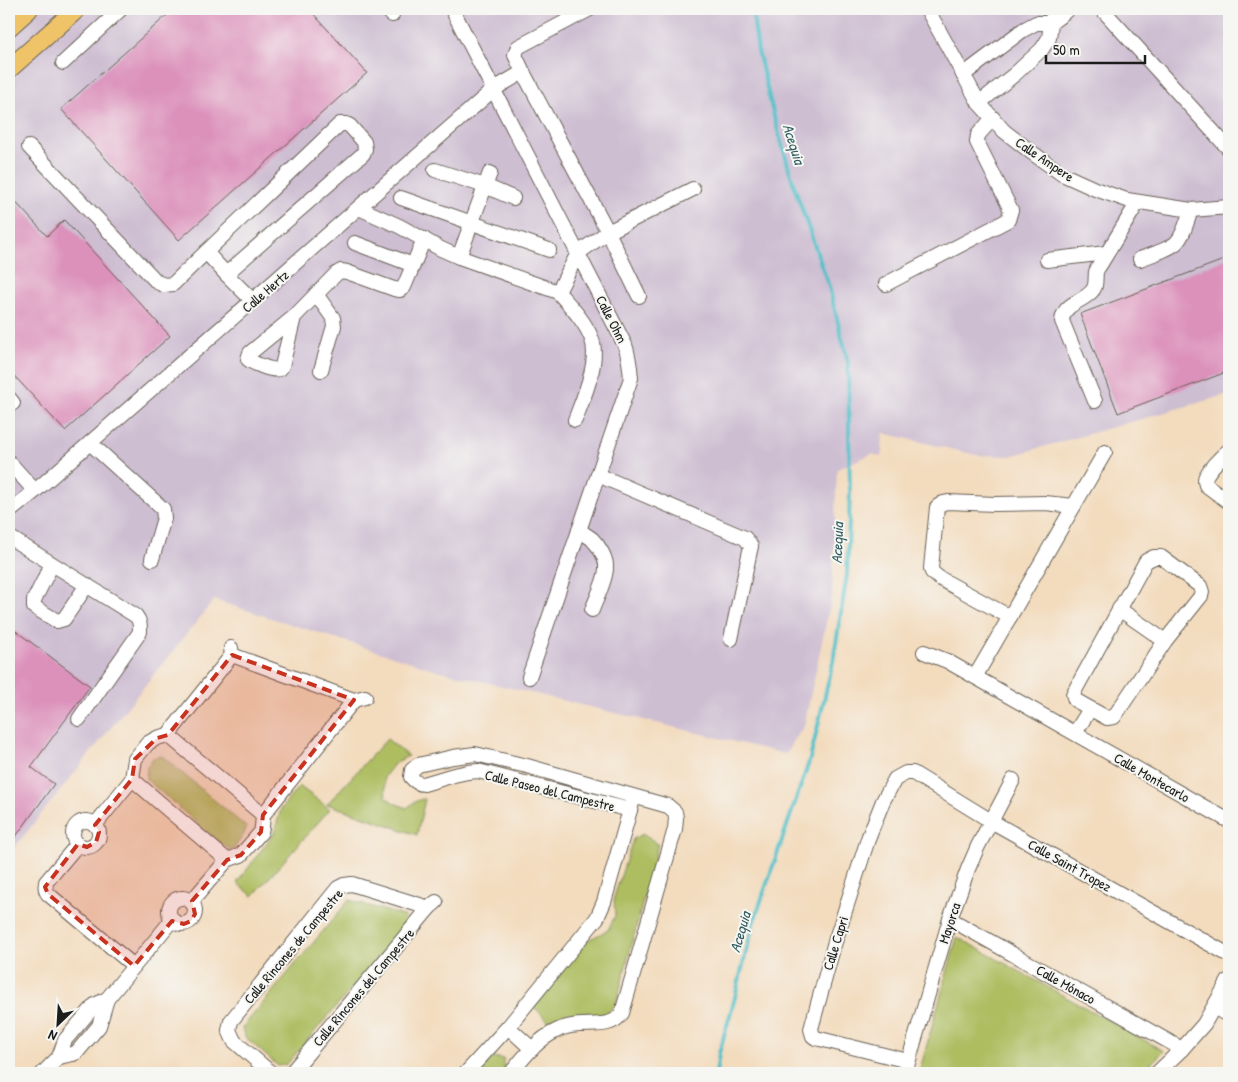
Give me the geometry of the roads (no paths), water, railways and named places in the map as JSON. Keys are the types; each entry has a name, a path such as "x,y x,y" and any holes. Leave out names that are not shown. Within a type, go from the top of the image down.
{"main road":[{"path":"9,27 29,9"},
{"path":"9,69 77,9"}],"street":[{"path":"63,63 121,9"},
{"name":"Calle Ohm","path":"452,9 626,344 629,356 630,378 529,678"},
{"path":"590,9 518,47 515,55 608,232 639,296"},
{"name":"Calle Ampere","path":"926,9 979,103 1004,131 1062,174 1095,189 1127,200 1191,210 1229,207"},
{"path":"1102,9 1229,149"},
{"path":"962,75 1023,30 1056,14"},
{"path":"979,103 1021,69 1042,49 1049,38 1056,14"},
{"name":"Calle Hertz","path":"9,512 494,90 523,72"},
{"path":"886,284 1008,220 1011,210 977,142 978,135 993,118"},
{"path":"29,147 157,282 164,285 173,284 340,124 350,126 364,142 363,154 226,274"},
{"path":"434,170 488,179 513,198"},
{"path":"459,257 488,179"},
{"path":"558,292 578,253 608,232 693,189"},
{"path":"401,198 549,250"},
{"path":"1095,401 1062,320 1065,310 1092,291 1096,272 1138,202"},
{"path":"359,208 459,257 558,292 581,320 592,338 593,363 590,379 575,420"},
{"path":"1140,259 1176,244 1182,235 1191,210"},
{"path":"294,317 341,271 400,290 404,287 424,239"},
{"path":"354,243 413,265"},
{"path":"206,252 253,300"},
{"path":"1047,260 1106,253"},
{"path":"316,294 333,318 334,326 321,370"},
{"path":"90,443 163,509 164,518 152,559"},
{"path":"1229,450 1206,476 1205,482 1206,485 1229,502"},
{"path":"975,677 1105,452"},
{"path":"9,464 35,491"},
{"path":"598,475 745,538 749,542 752,546 731,639"},
{"path":"1010,617 939,578 932,572 937,507 948,502 995,504 1045,503 1074,506"},
{"path":"579,530 593,540 606,561 604,577 592,610"},
{"path":"9,537 136,616 139,620 140,632 79,719"},
{"path":"1154,557 1161,557 1200,586 1202,592 1201,596 1165,641 1114,717 1107,718 1075,700 1073,694 1119,609 1146,561 1154,557"},
{"path":"52,564 34,600 34,608 56,621 62,620 87,585"},
{"path":"1119,609 1165,641"},
{"path":"43,1073 59,1057 76,1052 99,1026 106,999 134,966 172,920 168,910 170,905 174,901 184,898 191,902 227,860 241,856 261,832 262,815 360,699 231,651 168,735 148,743 135,759 132,779 95,825 92,822 86,821 81,822 74,828 73,836 78,844 46,882 46,890 48,894 134,966"},
{"name":"Calle Montecarlo","path":"924,652 947,661 1229,821"},
{"path":"1075,734 1090,709"},
{"path":"168,735 262,815"},
{"name":"Calle Paseo del Campestre","path":"511,1073 532,1049 555,1031 572,1025 605,1024 619,1018 672,839 676,818 675,812 668,806 632,804 478,771 461,773 420,784 411,777 412,770 418,765 475,754 527,766 632,804"},
{"path":"523,782 527,766"},
{"name":"Calle Capri","path":"906,1067 816,1038 810,1030 834,945 869,836 883,801 895,779 906,773 913,773"},
{"name":"Calle Saint Tropez","path":"913,773 991,821 1229,955"},
{"path":"132,779 227,860"},
{"name":"Mayorca","path":"906,1067 950,919 968,869 1013,780"},
{"name":"Calle Paseo del Campestre","path":"466,1073 508,1027 597,918 604,902 632,804"},
{"name":"Calle Rincones de Campestre","path":"271,1073 234,1041 229,1030 231,1021 338,888 352,884 433,905"},
{"name":"Calle Rincones del Campestre","path":"291,1073 433,905"},
{"name":"Calle Mónaco","path":"950,919 1182,1048"},
{"path":"1157,1073 1204,1024 1229,980"},
{"path":"1214,1007 1229,1016"},
{"path":"508,1027 532,1049"}],"waterway":[{"name":"Acequia","path":"716,1073 719,1053 753,924 810,759 833,662 847,575 850,493 848,362 829,287 794,186 774,117 758,51 752,9"}]}
